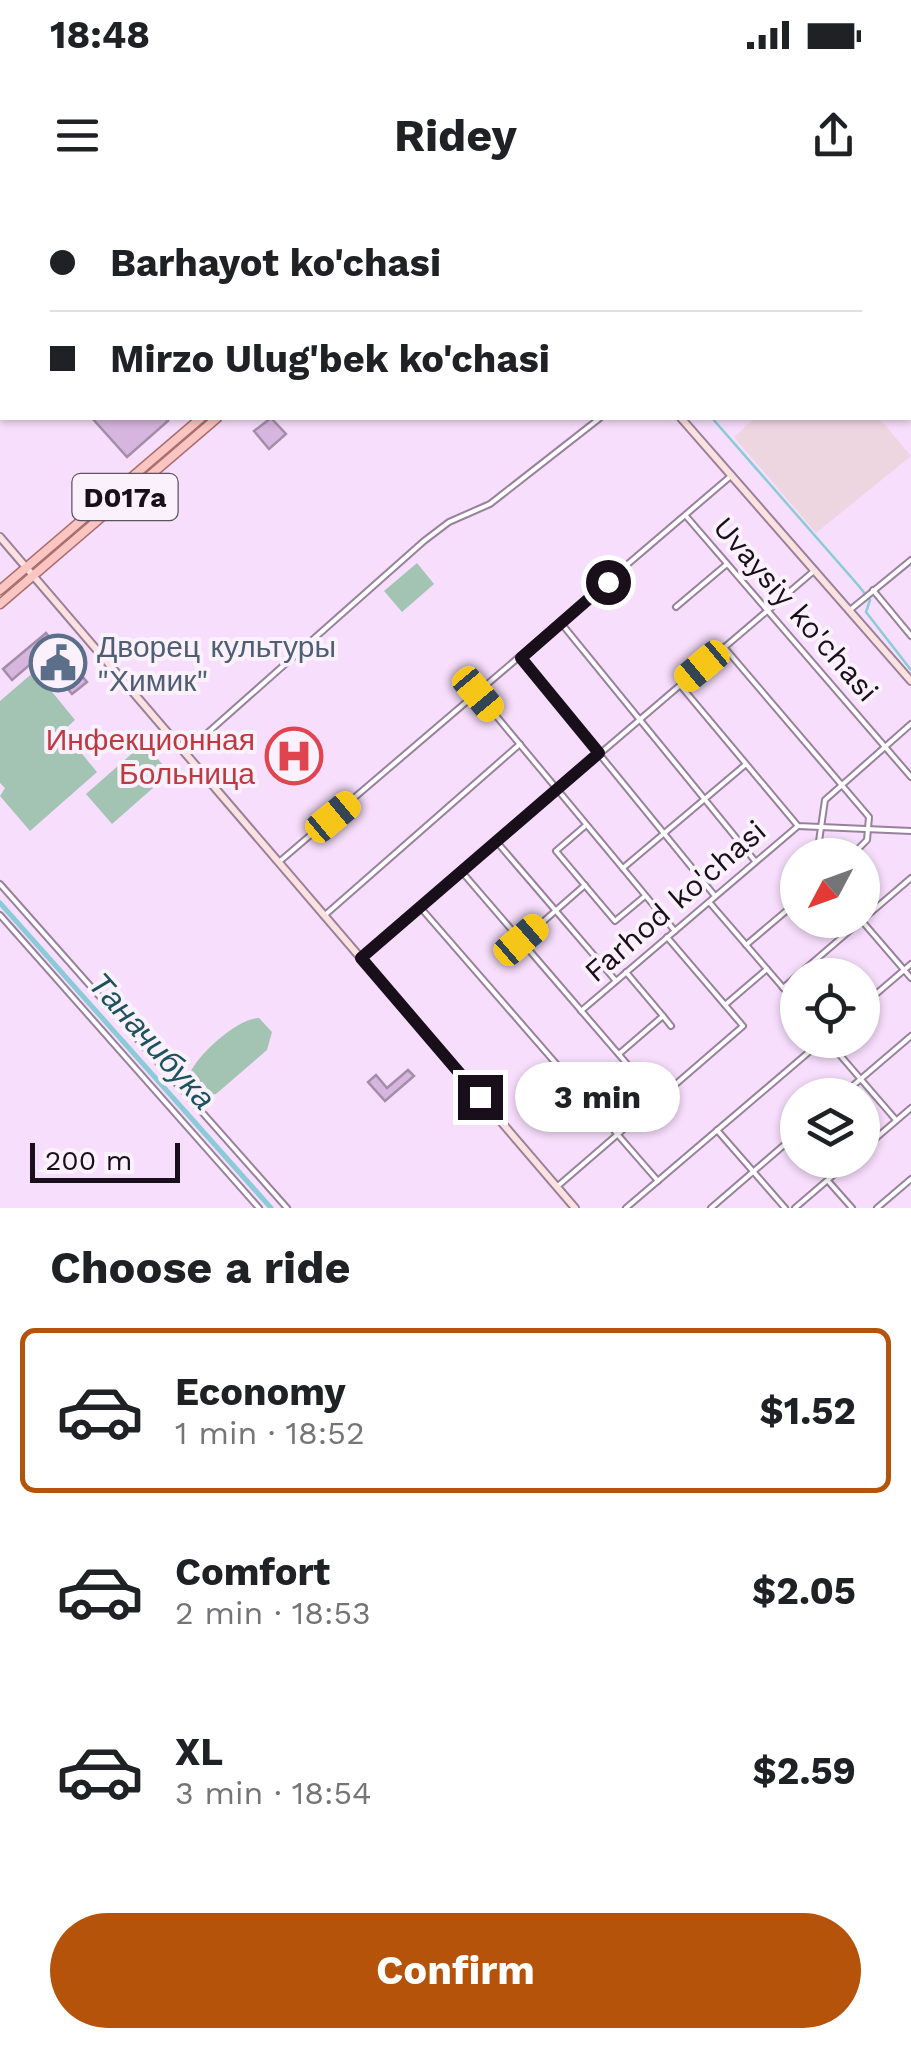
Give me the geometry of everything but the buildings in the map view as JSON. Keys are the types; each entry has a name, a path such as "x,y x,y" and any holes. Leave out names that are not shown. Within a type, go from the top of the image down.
{"main road":[{"name":"D017a","path":"0,590 199,420"},
{"name":"D017a","path":"0,604 216,420"},
{"path":"684,420 911,681"},
{"path":"0,537 575,1208"}],"street":[{"path":"186,752 424,541 449,522 490,504 597,420"},
{"path":"280,862 732,474"},
{"name":"Uvaysiy ko'chasi","path":"686,516 911,777"},
{"path":"850,610 911,560"},
{"path":"676,607 726,564"},
{"path":"361,958 816,570"},
{"path":"872,591 911,636"},
{"path":"561,623 755,861"},
{"path":"724,648 869,817 868,838"},
{"path":"521,658 716,896"},
{"path":"680,685 798,826 911,831"},
{"path":"478,694 674,931"},
{"path":"818,838 822,805 911,724"},
{"path":"325,916 520,744"},
{"path":"623,869 746,765"},
{"path":"585,826 556,851 615,921 645,896"},
{"name":"Farhod ko'chasi","path":"581,1011 798,826"},
{"path":"496,841 616,982"},
{"path":"461,871 658,1100"},
{"path":"880,905 911,878"},
{"path":"0,884 287,1208"},
{"path":"521,940 585,885"},
{"path":"709,902 780,985"},
{"path":"420,907 658,1181"},
{"path":"0,915 260,1208"},
{"path":"746,946 780,917"},
{"path":"557,1187 743,1026 667,937"},
{"path":"818,958 841,938"},
{"path":"877,938 911,978"},
{"path":"880,991 911,964"},
{"path":"725,1005 767,970"},
{"path":"626,972 671,1026"},
{"path":"619,1054 663,1016"},
{"path":"861,1078 911,1036"},
{"path":"626,1208 803,1058"},
{"path":"841,1058 859,1078"},
{"path":"880,1102 896,1120"},
{"path":"880,1134 911,1108"},
{"path":"717,1130 785,1208"},
{"path":"711,1208 780,1149"},
{"path":"795,1208 829,1178"},
{"path":"877,1208 911,1179"},
{"path":"827,1180 852,1208"}],"shaded area":[{"path":"753,420 881,420 911,456 816,533 734,437"}],"green space":[{"path":"417,563 434,584 402,612 384,591"},
{"path":"35,671 75,720 63,731 97,772 30,831 0,796 5,788 0,783 0,701"},
{"path":"144,743 170,773 112,824 86,794"},
{"path":"259,1018 272,1032 267,1050 216,1094 199,1096 187,1083 195,1064 227,1033"}],"waterway":[{"path":"714,420 870,600 866,612 911,670"},
{"name":"Таначибука","path":"0,903 271,1208"}],"place":[{"name":"Дворец культуры \"Химик\"","path":"58,663"},
{"name":"Инфекционная Больница","path":"294,756"}],"route":[{"path":"480,1097 361,958 599,753 521,658 608,582"}]}
